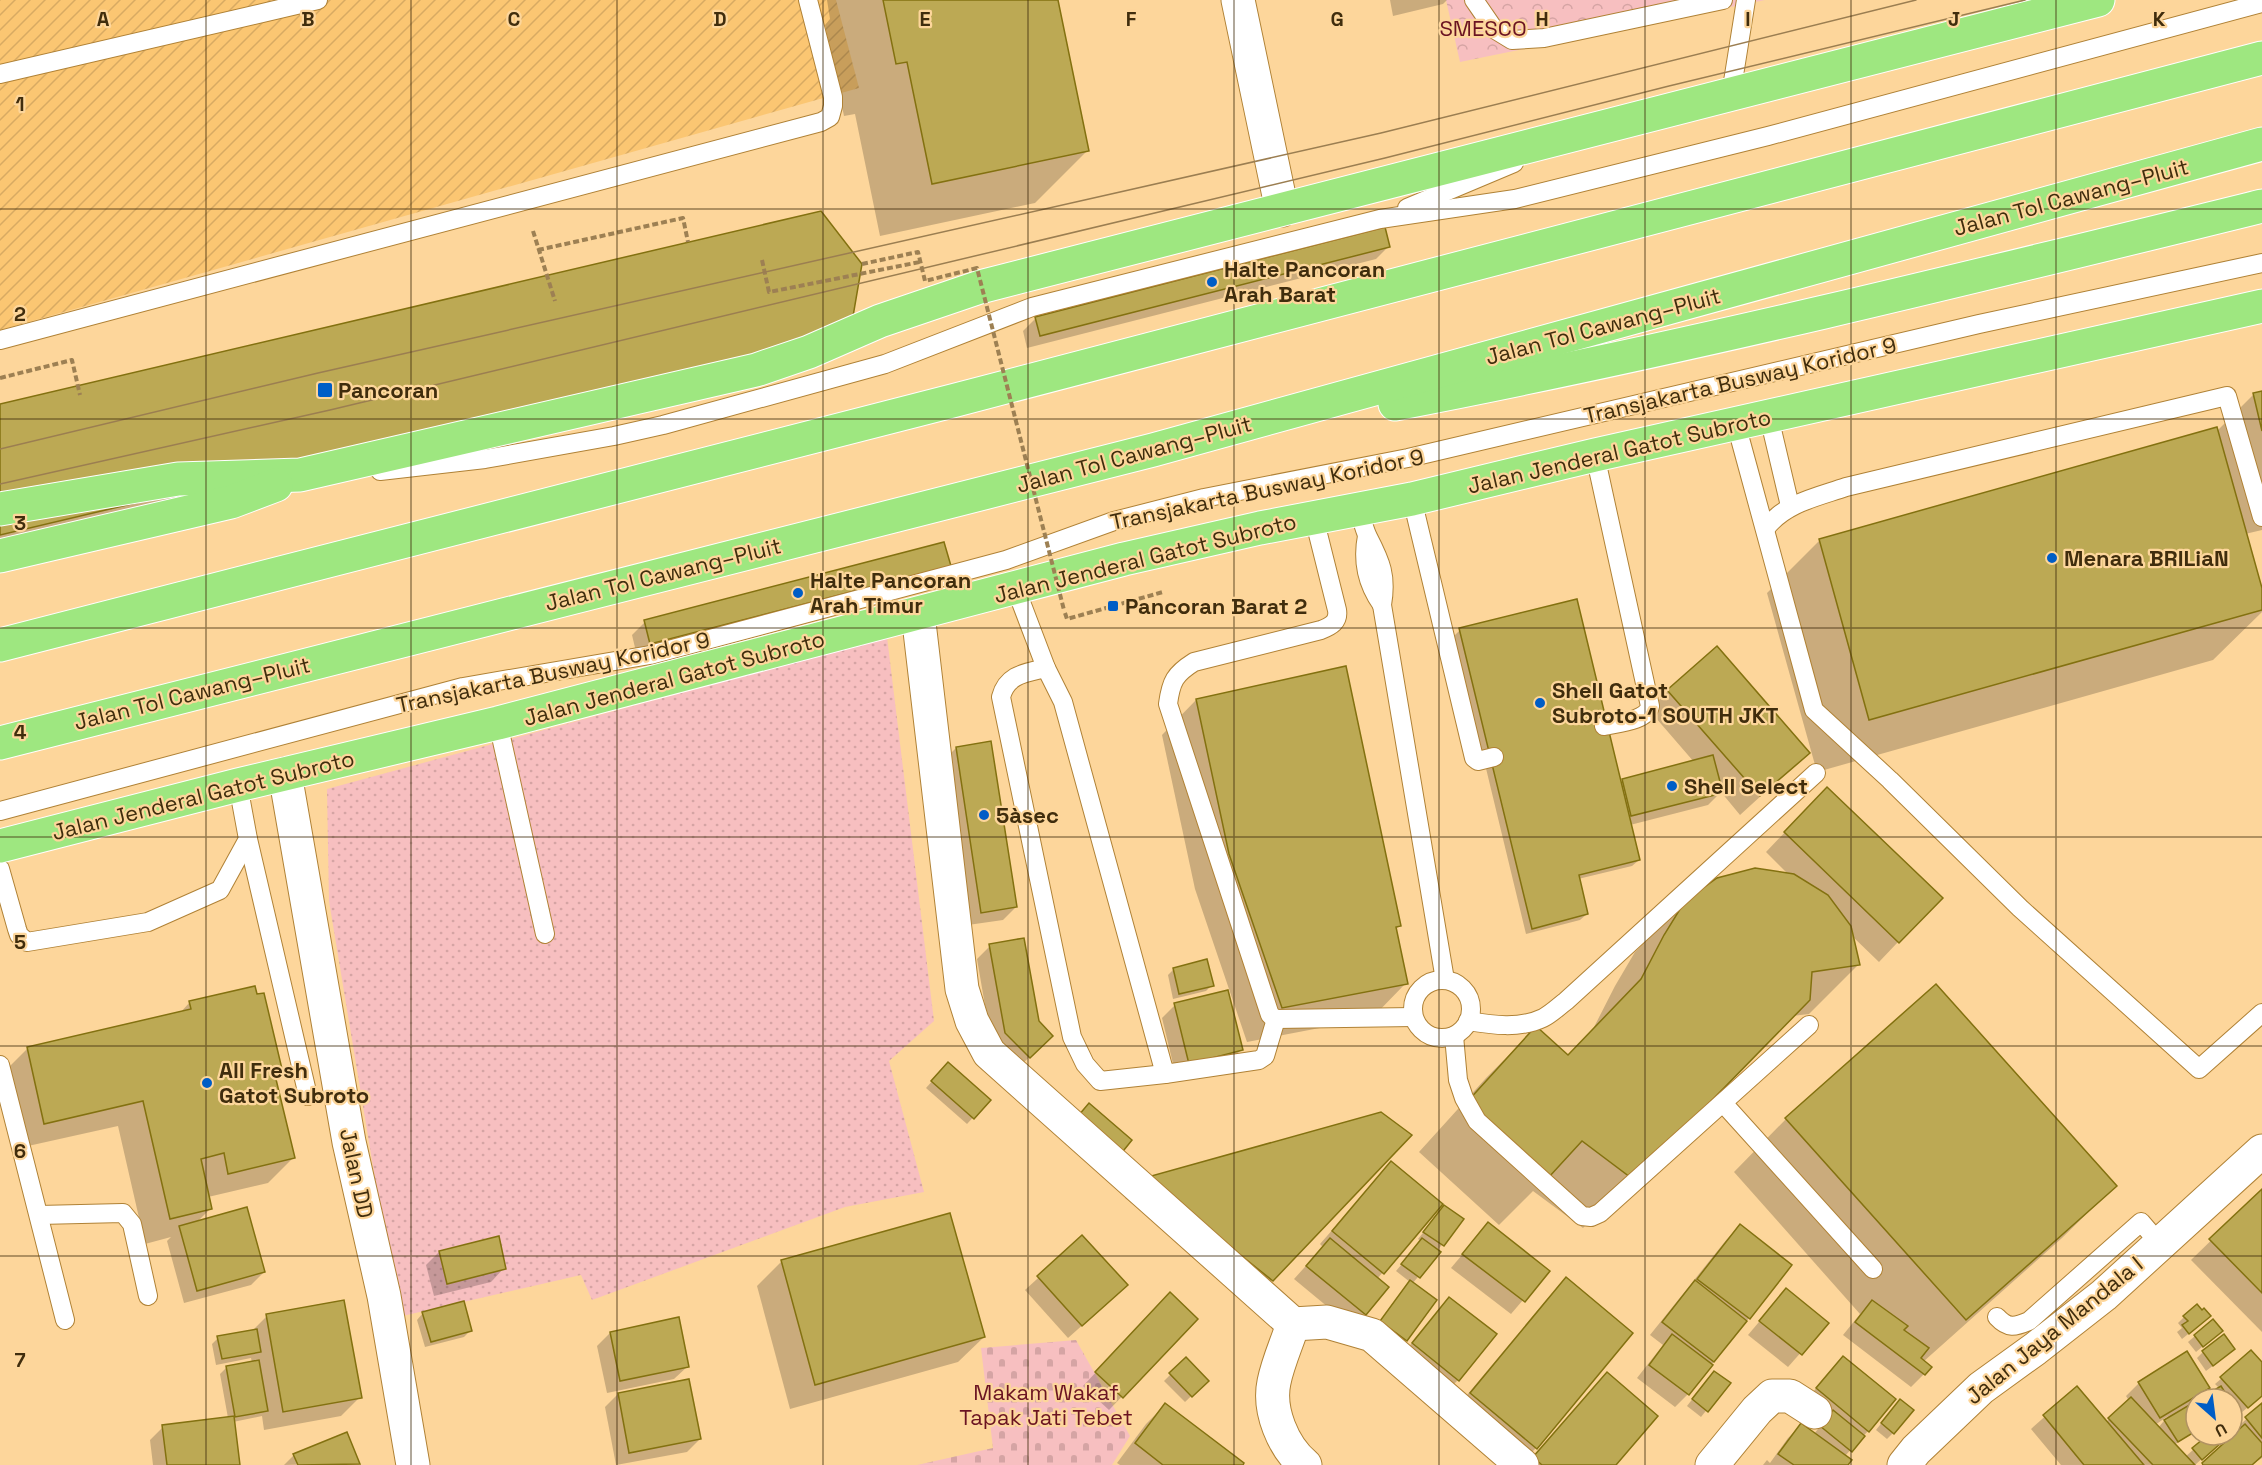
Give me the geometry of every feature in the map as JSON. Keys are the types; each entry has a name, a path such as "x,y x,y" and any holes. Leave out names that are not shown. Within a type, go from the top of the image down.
{"highway":[{"path":"0,556 231,502 300,475 756,370 809,352 880,321 980,287 2098,0"},
{"path":"0,645 922,409 2262,58"},
{"name":"Jalan Tol Cawang–Pluit","path":"0,742 1153,450 2262,144"},
{"path":"1153,450 1535,377 1921,291 2262,206"},
{"name":"Jalan Jenderal Gatot Subroto","path":"0,846 238,785 498,723 1124,559 1314,518 1363,523 1412,499 1595,455 2262,306"},
{"path":"0,509 178,479 300,475"}],"street":[{"path":"1238,0 1282,210"},
{"path":"918,614 962,989 976,1029 989,1053 1293,1324 1327,1322 1372,1335 1522,1465"},
{"name":"Jalan DD","path":"285,774 350,1142 384,1296 413,1465"},
{"name":"Jalan Jaya Mandala I","path":"1904,1465 1916,1450 1981,1388 2104,1295 2262,1151"},
{"path":"1293,1324 1274,1383 1275,1415 1285,1441 1305,1465"},
{"path":"1712,1465 1757,1410 1772,1396 1790,1396 1815,1412"}],"lane":[{"path":"0,74 318,0"},
{"path":"0,340 821,122 830,117 833,97 808,0"},
{"path":"1474,0 1494,29 1512,40 1544,38 1723,0"},
{"path":"1731,94 1746,0"},
{"path":"300,475 360,473 485,459 663,425 885,364 1032,308 1380,219 1515,199 1768,136 2262,3"},
{"path":"1380,219 1501,169 1574,134"},
{"name":"Transjakarta Busway Koridor 9","path":"0,811 463,687 650,655 1006,560 1114,520 1204,498 1407,458 1979,324 2262,263"},
{"path":"1766,528 1776,515 1790,506 1846,487 2227,396 2262,517"},
{"path":"1769,417 1790,506"},
{"path":"1736,424 1814,710 1890,780 2020,908 2199,1069 2262,1013"},
{"path":"1595,455 1650,706 1649,712 1644,716 1604,726"},
{"path":"1412,499 1474,758 1478,761 1494,757"},
{"path":"1314,518 1337,610 1338,616 1335,623 1321,630 1194,662 1178,672 1170,688 1168,704 1270,1015 1276,1019 1413,1017"},
{"path":"1363,523 1367,572 1372,590 1382,605 1445,980"},
{"path":"1016,589 1046,668 1063,702 1165,1074"},
{"path":"1046,668 1010,679 1004,686 1001,697 1072,1037 1085,1064 1100,1081 1259,1060 1265,1056 1276,1019"},
{"path":"498,723 545,934"},
{"path":"1468,1021 1488,1025 1523,1024 1544,1017 1574,993 1816,773"},
{"path":"238,785 248,840 308,1096"},
{"path":"0,869 19,935 31,942 148,922 220,890 248,840"},
{"path":"1436,980 1454,982 1467,994 1471,1012 1462,1030 1454,1036 1442,1038 1429,1036 1419,1028 1413,1017 1412,1007 1419,990 1436,980"},
{"path":"1454,1036 1458,1080 1464,1098 1477,1121 1582,1216 1591,1217 1600,1213 1809,1025"},
{"path":"0,1065 65,1320"},
{"path":"1723,1103 1873,1269"},
{"path":"39,1215 123,1213 132,1224 148,1296"},
{"path":"1996,1317 2004,1324 2016,1326 2030,1321 2141,1222 2159,1243"}],"path":[{"path":"555,302 538,250 683,218 688,242"},
{"path":"862,264 918,252 925,281 977,268 1064,610"},
{"path":"762,260 769,292 920,262"},
{"path":"0,378 72,360 80,395"}],"shaded area":[{"path":"0,0 836,0 859,88 0,330"}],"green space":[{"name":"SMESCO","path":"1446,0 1765,0 1460,62"},
{"path":"887,637 934,1021 889,1061 924,1192 845,1207 592,1300 581,1275 398,1317 329,901 327,789"},
{"name":"Makam Wakaf Tapak Jati Tebet","path":"1076,1340 1130,1436 1112,1465 917,1465 993,1448 981,1348"}],"building":[{"path":"883,0 1058,0 1089,151 932,184 907,62 896,64"},
{"path":"821,211 862,264 850,334 0,535 0,404"},
{"name":"Halte Pancoran Arah Barat","path":"1385,227 1390,247 1040,336 1035,317"},
{"path":"2262,391 2262,431 2253,393"},
{"path":"2217,427 2262,588 2262,610 1869,720 1819,539"},
{"name":"Halte Pancoran Arah Timur","path":"944,542 951,566 650,644 644,620"},
{"name":"Shell Gatot Subroto-1 SOUTH JKT","path":"1577,599 1640,860 1579,875 1588,914 1532,929 1459,628"},
{"path":"1717,646 1810,753 1760,796 1667,690"},
{"path":"1346,666 1401,926 1396,927 1408,984 1282,1008 1229,854 1196,699"},
{"path":"991,741 1017,907 981,913 956,747"},
{"name":"Shell Select","path":"1713,755 1723,793 1631,816 1622,779"},
{"path":"1827,787 1943,898 1899,943 1784,832"},
{"path":"1755,868 1794,874 1828,895 1851,926 1860,965 1812,972 1810,1000 1634,1180 1582,1141 1549,1177 1467,1102 1536,1026 1568,1055 1641,979 1685,901 1717,878"},
{"path":"1024,938 1039,1021 1053,1036 1030,1058 1005,1033 989,944"},
{"path":"1207,959 1214,986 1179,994 1173,968"},
{"path":"1936,984 2117,1186 1966,1320 1785,1118"},
{"path":"255,986 257,994 264,993 282,1069 274,1071 295,1158 228,1174 224,1153 201,1159 212,1209 170,1219 143,1101 44,1124 27,1047 191,1009 189,1001"},
{"path":"1228,990 1243,1050 1189,1064 1174,1003"},
{"path":"948,1062 991,1100 974,1119 931,1081"},
{"path":"1089,1103 1132,1140 1116,1160 1073,1122"},
{"path":"1381,1112 1412,1135 1273,1281 1144,1178"},
{"path":"1391,1161 1443,1204 1384,1274 1332,1231"},
{"path":"2262,1189 2262,1293 2209,1239"},
{"path":"1444,1205 1464,1219 1444,1246 1423,1232"},
{"path":"247,1207 265,1272 197,1291 179,1226"},
{"path":"950,1213 985,1337 815,1385 781,1260"},
{"path":"1488,1222 1550,1271 1525,1302 1462,1254"},
{"path":"1740,1224 1792,1265 1750,1319 1697,1279"},
{"path":"1082,1235 1128,1285 1082,1326 1037,1276"},
{"path":"499,1236 506,1269 447,1284 439,1251"},
{"path":"1330,1238 1389,1287 1366,1315 1306,1266"},
{"path":"1422,1238 1441,1252 1420,1278 1401,1264"},
{"path":"1566,1277 1633,1333 1537,1449 1470,1393"},
{"path":"1410,1280 1437,1300 1407,1341 1380,1321"},
{"path":"1695,1280 1747,1321 1714,1362 1662,1322"},
{"path":"1786,1288 1829,1323 1802,1355 1759,1321"},
{"path":"1170,1292 1198,1319 1123,1398 1095,1372"},
{"path":"1449,1297 1497,1334 1459,1381 1412,1343"},
{"path":"344,1300 362,1398 283,1412 266,1314"},
{"path":"1872,1300 1908,1326 1904,1330 1929,1348 1921,1358 1932,1367 1925,1375 1855,1322"},
{"path":"464,1301 472,1331 431,1342 422,1312"},
{"path":"2197,1304 2211,1316 2189,1334 2182,1325 2188,1321 2183,1316"},
{"path":"679,1317 689,1367 620,1381 610,1332"},
{"path":"2213,1319 2223,1331 2203,1347 2194,1335"},
{"path":"257,1329 261,1352 222,1359 217,1336"},
{"path":"1672,1334 1713,1365 1689,1395 1649,1365"},
{"path":"2224,1334 2235,1349 2213,1366 2202,1351"},
{"path":"2251,1350 2262,1362 2262,1396 2248,1408 2244,1404 2244,1387 2229,1387 2220,1377"},
{"path":"2187,1351 2209,1387 2184,1387 2184,1404 2160,1418 2138,1382"},
{"path":"1843,1356 1896,1399 1869,1432 1816,1388"},
{"path":"1186,1357 1209,1381 1192,1397 1169,1373"},
{"path":"259,1360 268,1411 235,1417 226,1366"},
{"path":"1714,1371 1731,1383 1708,1412 1692,1399"},
{"path":"1607,1372 1658,1416 1616,1465 1542,1465 1533,1457"},
{"path":"689,1379 701,1439 629,1453 618,1393"},
{"path":"2077,1386 2144,1465 2084,1465 2043,1415"},
{"path":"2131,1397 2195,1465 2153,1465 2108,1418"},
{"path":"1900,1399 1914,1410 1894,1434 1881,1423"},
{"path":"1165,1403 1244,1463 1243,1465 1163,1465 1135,1443"},
{"path":"2262,1403 2262,1438 2245,1417"},
{"path":"2184,1408 2184,1438 2178,1442 2164,1420"},
{"path":"1833,1410 1865,1436 1852,1452 1820,1426"},
{"path":"234,1416 240,1465 167,1465 162,1425"},
{"path":"1801,1423 1852,1460 1848,1465 1794,1465 1778,1454"},
{"path":"2244,1425 2262,1443 2262,1456 2252,1465 2203,1465 2202,1463 2220,1447 2244,1447"},
{"path":"347,1432 360,1464 298,1465 293,1454"},
{"path":"2193,1447 2217,1447 2202,1460"}],"tram line":[{"path":"0,449 318,373 1381,133 1916,0"},
{"path":"0,484 330,410 1385,158 1669,86 2025,0"}],"place":[{"name":"Halte Pancoran Arah Barat","path":"1212,282"},
{"name":"Pancoran","path":"325,390"},
{"name":"Menara BRILiaN","path":"2052,558"},
{"name":"Halte Pancoran Arah Timur","path":"798,593"},
{"name":"Pancoran Barat 2","path":"1113,606"},
{"name":"Shell Gatot Subroto-1 SOUTH JKT","path":"1540,703"},
{"name":"Shell Select","path":"1672,786"},
{"name":"5àsec","path":"984,815"},
{"name":"All Fresh Gatot Subroto","path":"207,1083"}]}
